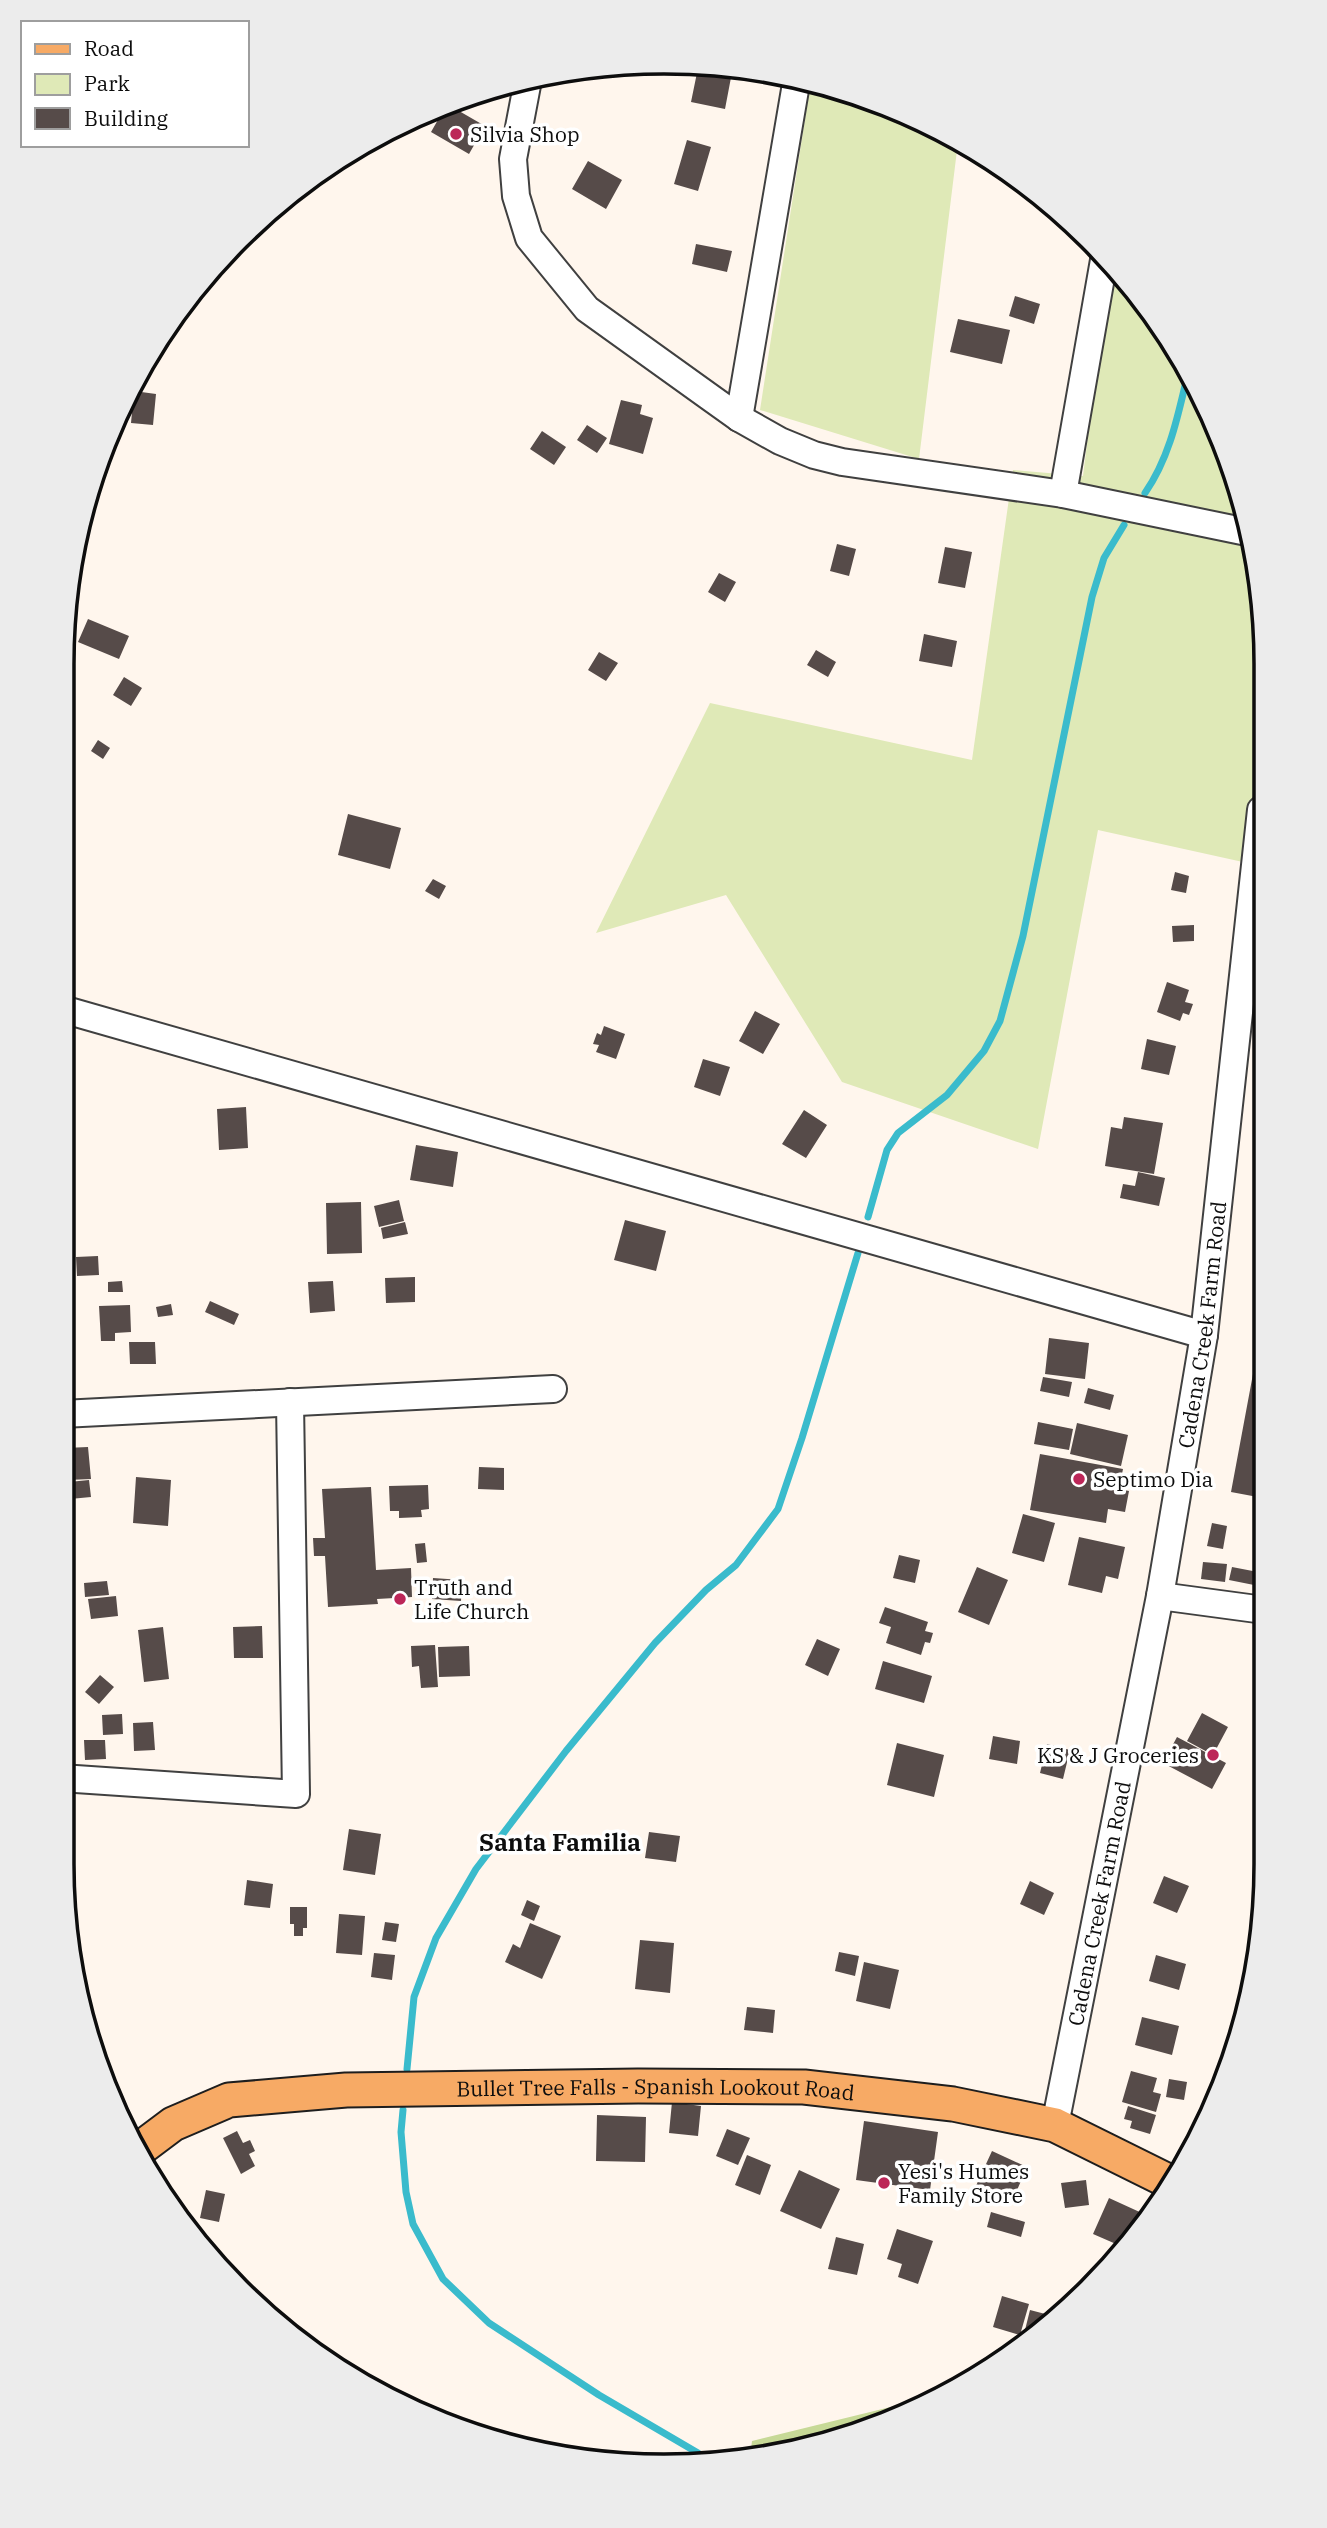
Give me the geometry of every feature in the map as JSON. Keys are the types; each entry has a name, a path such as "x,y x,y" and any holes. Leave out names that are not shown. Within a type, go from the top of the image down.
{"main road":[{"name":"Bullet Tree Falls - Spanish Lookout Road","path":"145,2145 173,2124 229,2100 346,2090 804,2087 953,2105 1055,2124 1163,2178"}],"street":[{"path":"739,418 795,89"},
{"path":"526,90 513,159 516,196 529,237 587,309 739,418 780,441 823,457 1063,494 1238,530"},
{"path":"1063,494 1102,269"},
{"name":"Cadena Creek Farm Road","path":"1055,2124 1160,1596 1204,1335 1254,874"},
{"path":"74,1012 1204,1335"},
{"path":"74,1413 553,1389"},
{"path":"74,1778 296,1794 290,1402"},
{"path":"1160,1596 1254,1609"}],"green space":[{"path":"809,92 889,118 957,152 919,459 760,410"},
{"path":"1108,275 1154,336 1193,403 1209,438 1233,511 1242,548 1252,625 1254,864 1098,830 1038,1149 842,1082 726,895 596,933 710,703 972,760 1013,470 1083,476"},
{"path":"901,2404 816,2434 751,2447 752,2441"}],"building":[{"path":"697,75 731,78 725,109 691,102"},
{"path":"458,111 485,126 469,154 431,132 439,118"},
{"path":"687,140 711,147 698,191 674,184"},
{"path":"588,161 622,180 606,209 572,189"},
{"path":"696,244 732,251 727,272 692,264"},
{"path":"1015,296 1040,304 1034,324 1009,316"},
{"path":"958,319 1010,330 1002,364 950,352"},
{"path":"140,392 156,394 153,425 131,423 133,406"},
{"path":"621,400 642,405 640,414 653,418 643,454 609,444"},
{"path":"587,425 607,438 597,453 577,440"},
{"path":"542,431 566,447 554,465 530,449"},
{"path":"837,544 856,549 849,576 830,571"},
{"path":"945,547 972,552 965,588 938,583"},
{"path":"719,573 736,582 725,602 708,592"},
{"path":"88,619 129,636 119,659 78,642"},
{"path":"924,634 957,641 952,667 919,661"},
{"path":"816,650 836,662 828,677 807,665"},
{"path":"599,652 618,663 606,681 588,670"},
{"path":"124,677 142,688 131,706 113,695"},
{"path":"98,740 110,748 103,759 91,751"},
{"path":"348,814 401,828 390,869 338,855"},
{"path":"1175,872 1189,876 1186,893 1171,890"},
{"path":"433,879 446,886 439,899 425,891"},
{"path":"1194,925 1194,941 1173,942 1172,926"},
{"path":"1167,982 1189,990 1185,1002 1193,1004 1189,1015 1183,1013 1180,1021 1157,1012"},
{"path":"755,1011 780,1024 763,1054 739,1041"},
{"path":"604,1026 625,1034 616,1059 596,1052 599,1045 593,1044 597,1033 601,1035"},
{"path":"1147,1039 1176,1046 1169,1075 1141,1069"},
{"path":"703,1059 730,1067 720,1096 694,1087"},
{"path":"246,1107 248,1148 219,1150 217,1109"},
{"path":"804,1110 827,1125 806,1158 782,1144"},
{"path":"1124,1117 1163,1123 1154,1174 1105,1166 1111,1127 1122,1129"},
{"path":"416,1145 458,1152 453,1187 410,1180"},
{"path":"1138,1172 1165,1178 1159,1206 1120,1198 1123,1184 1135,1186"},
{"path":"399,1200 404,1221 379,1227 374,1206"},
{"path":"361,1202 362,1253 327,1254 326,1203"},
{"path":"625,1220 666,1231 656,1271 614,1260"},
{"path":"405,1222 408,1234 383,1239 381,1228"},
{"path":"98,1256 99,1275 77,1276 76,1257"},
{"path":"415,1277 415,1302 386,1303 385,1278"},
{"path":"122,1281 123,1292 108,1292 108,1282"},
{"path":"333,1281 335,1311 310,1313 308,1282"},
{"path":"210,1301 239,1314 234,1325 205,1312"},
{"path":"171,1304 173,1315 158,1317 156,1307"},
{"path":"130,1305 131,1332 115,1333 115,1341 101,1341 99,1306"},
{"path":"1049,1338 1089,1343 1085,1379 1045,1374"},
{"path":"129,1342 155,1342 156,1364 130,1364"},
{"path":"1254,1369 1254,1496 1231,1492"},
{"path":"1043,1377 1072,1382 1069,1397 1040,1391"},
{"path":"1088,1388 1114,1395 1110,1410 1084,1403"},
{"path":"1038,1422 1073,1429 1069,1450 1034,1444"},
{"path":"1077,1423 1128,1435 1121,1466 1070,1454"},
{"path":"88,1447 91,1479 74,1480 74,1448"},
{"name":"Septimo Dia","path":"1040,1454 1123,1469 1119,1489 1129,1491 1125,1512 1108,1509 1106,1523 1030,1510"},
{"path":"479,1467 504,1468 504,1490 478,1489"},
{"path":"136,1477 171,1480 168,1526 133,1523"},
{"path":"89,1480 91,1497 74,1499 74,1482"},
{"path":"428,1485 429,1509 421,1510 422,1517 399,1518 399,1511 390,1511 389,1486"},
{"path":"371,1487 376,1570 411,1568 412,1597 377,1599 378,1604 328,1607 325,1556 314,1556 313,1538 325,1538 322,1489"},
{"path":"1023,1514 1055,1523 1044,1562 1012,1553"},
{"path":"1212,1523 1227,1526 1223,1549 1207,1546"},
{"path":"1079,1537 1125,1547 1118,1579 1106,1576 1102,1593 1068,1585"},
{"path":"425,1543 427,1562 417,1563 415,1544"},
{"path":"899,1555 920,1560 915,1583 893,1578"},
{"path":"1203,1562 1227,1564 1225,1582 1201,1579"},
{"path":"977,1567 1008,1580 989,1625 958,1612"},
{"path":"1232,1567 1254,1571 1254,1585 1229,1580"},
{"path":"433,1578 462,1580 461,1601 432,1599"},
{"path":"107,1581 109,1595 85,1597 84,1583"},
{"path":"116,1596 118,1616 91,1619 88,1599"},
{"path":"885,1607 928,1622 925,1631 933,1633 930,1643 925,1642 921,1655 886,1643 891,1627 879,1623"},
{"path":"262,1626 263,1658 234,1658 233,1627"},
{"path":"163,1627 169,1679 144,1682 138,1630"},
{"path":"817,1639 840,1649 828,1676 805,1665"},
{"path":"435,1645 438,1687 421,1688 419,1666 412,1667 411,1646"},
{"path":"469,1646 470,1676 439,1677 438,1647"},
{"path":"883,1661 932,1676 924,1703 875,1689"},
{"path":"100,1675 114,1687 99,1704 85,1692"},
{"path":"1202,1713 1228,1727 1213,1755 1187,1741"},
{"path":"122,1714 123,1734 103,1735 102,1715"},
{"path":"153,1722 155,1750 134,1751 133,1723"},
{"path":"993,1736 1020,1741 1017,1764 989,1759"},
{"path":"1177,1737 1226,1763 1212,1789 1163,1763"},
{"path":"84,1740 105,1740 106,1759 85,1760"},
{"path":"897,1743 944,1755 934,1797 887,1785"},
{"path":"1047,1744 1070,1750 1063,1779 1040,1773"},
{"path":"349,1829 381,1834 375,1875 343,1870"},
{"path":"649,1832 680,1836 676,1862 645,1858"},
{"path":"1164,1876 1189,1886 1177,1913 1153,1903"},
{"path":"247,1880 273,1884 270,1908 244,1905"},
{"path":"1030,1881 1054,1893 1044,1915 1020,1904"},
{"path":"527,1900 540,1906 534,1921 521,1915"},
{"path":"290,1907 307,1907 307,1928 303,1928 303,1936 294,1936 294,1924 290,1924"},
{"path":"339,1914 365,1916 362,1955 336,1953"},
{"path":"385,1922 399,1924 396,1942 382,1940"},
{"path":"530,1923 561,1936 542,1979 505,1962 513,1944 520,1948"},
{"path":"640,1940 674,1943 670,1993 635,1989"},
{"path":"839,1952 859,1956 855,1976 835,1971"},
{"path":"374,1953 395,1955 392,1980 371,1977"},
{"path":"1156,1955 1186,1964 1179,1990 1149,1981"},
{"path":"864,1962 899,1970 890,2009 856,2001"},
{"path":"747,2007 775,2010 773,2033 744,2030"},
{"path":"1142,2017 1179,2026 1172,2055 1135,2045"},
{"path":"1131,2071 1157,2078 1153,2092 1161,2094 1156,2112 1122,2102"},
{"path":"1169,2079 1187,2082 1184,2100 1166,2097"},
{"path":"672,2102 701,2106 698,2136 669,2133"},
{"path":"1128,2106 1156,2115 1150,2134 1130,2128 1132,2121 1124,2119"},
{"path":"597,2115 646,2117 645,2162 596,2161"},
{"path":"864,2121 938,2132 930,2190 856,2180"},
{"path":"727,2129 750,2138 738,2165 716,2156"},
{"path":"237,2131 243,2143 250,2140 255,2151 249,2154 255,2166 241,2174 223,2138"},
{"path":"992,2151 1027,2167 1011,2204 975,2188"},
{"path":"747,2155 771,2165 760,2195 735,2185"},
{"path":"799,2170 840,2189 821,2229 780,2211"},
{"path":"1086,2180 1089,2205 1065,2208 1061,2183"},
{"path":"206,2190 225,2194 219,2222 200,2218"},
{"path":"1109,2198 1140,2212 1116,2244 1093,2234"},
{"path":"991,2212 1025,2222 1021,2237 987,2227"},
{"path":"897,2229 933,2241 918,2284 898,2277 902,2264 887,2259"},
{"path":"836,2237 864,2244 857,2275 828,2269"},
{"path":"1002,2296 1029,2304 1020,2335 993,2327"},
{"path":"1030,2310 1046,2314 1025,2332"}],"waterway":[{"path":"1145,493 1167,450 1185,388"},
{"path":"868,1217 887,1150 898,1133 947,1095 984,1051 1000,1021 1023,936 1092,597 1104,558 1124,525"},
{"path":"407,2069 414,1997 436,1938 476,1869 566,1751 655,1643 706,1590 736,1565 778,1509 858,1253"},
{"path":"403,2110 401,2132 406,2192 413,2224 443,2279 489,2323 599,2395 698,2453"}],"place":[{"name":"Silvia Shop","path":"456,134"},
{"name":"Septimo Dia","path":"1079,1479"},
{"name":"Truth and Life Church","path":"400,1599"},
{"name":"KS & J Groceries","path":"1213,1755"},
{"name":"Yesi's Humes Family Store","path":"884,2183"}],"district":[{"name":"Santa Familia","path":"560,1842"}]}
